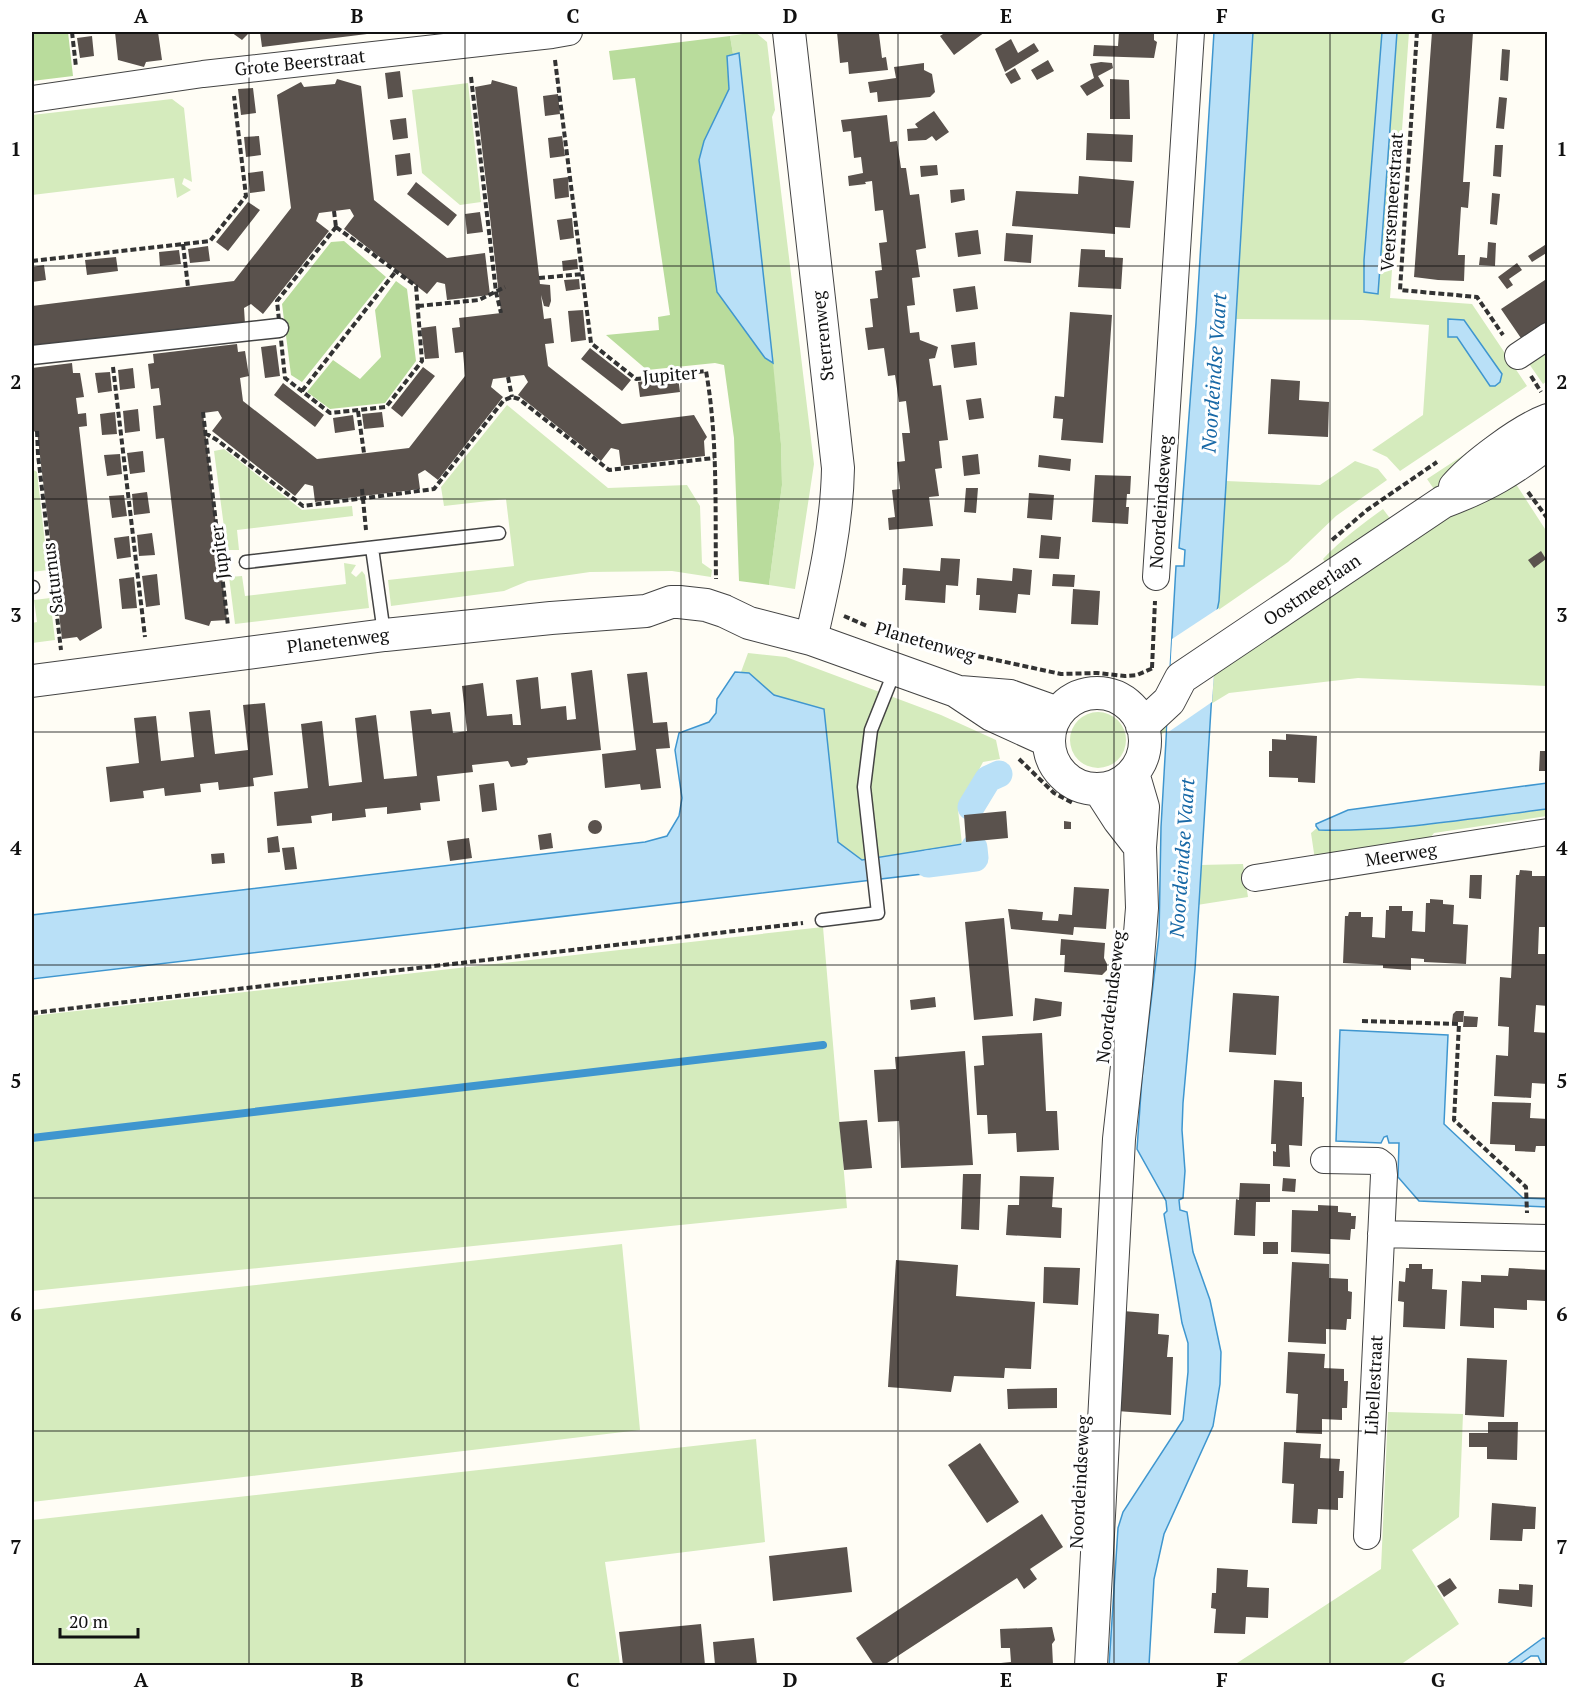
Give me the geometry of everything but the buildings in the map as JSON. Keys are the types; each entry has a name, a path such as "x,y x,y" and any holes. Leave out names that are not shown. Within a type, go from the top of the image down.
{"street":[{"name":"Sterrenweg","path":"789,32 838,468 837,491 819,604 811,639"},
{"name":"Noordeindseweg","path":"1156,577 1191,32"},
{"name":"Grote Beerstraat","path":"32,99 231,71 561,33"},
{"path":"32,355 279,328"},
{"path":"1518,356 1548,336"},
{"name":"Oostmeerlaan","path":"1443,502 1467,473 1499,450 1544,406"},
{"name":"Oostmeerlaan","path":"1134,715 1216,654 1443,502 1486,484 1513,469 1548,442"},
{"name":"Planetenweg","path":"32,681 384,635 646,611 670,621 719,629 749,623 811,639 899,654 992,715 1015,724 1053,727"},
{"name":"Planetenweg","path":"956,691 1010,696 1053,727"},
{"path":"1090,798 1118,784 1133,772 1143,754 1144,740 1134,715 1109,695 1090,694 1072,700 1053,727 1052,758 1061,773 1082,787 1090,798 1119,820 1140,847"},
{"name":"Noordeindseweg","path":"1091,1665 1119,1139 1142,908 1140,847 1143,807 1133,772"},
{"name":"Meerweg","path":"1255,878 1548,832"},
{"name":"Libellestraat","path":"1324,1160 1378,1161 1383,1165 1367,1536"},
{"path":"1381,1234 1548,1238"}],"lane":[{"name":"Jupiter","path":"246,562 499,533"},
{"path":"372,548 384,635"},
{"path":"822,920 878,913 864,787 871,730 899,654"}],"path":[{"path":"72,32 79,92"},
{"name":"Veersemeerstraat","path":"1417,32 1400,290 1477,297 1518,356 1544,406"},
{"name":"Jupiter","path":"561,33 591,343 636,380 706,371 711,397 714,459 716,580"},
{"path":"32,261 210,241 246,196 231,71"},
{"path":"471,77 496,292 501,314"},
{"path":"334,211 336,227 277,302 285,378 330,413 386,407 423,361 416,286 336,227"},
{"path":"183,244 188,287"},
{"path":"302,391 396,271"},
{"path":"539,278 583,274"},
{"path":"418,306 479,300 505,287"},
{"path":"111,347 146,647"},
{"path":"508,377 512,397"},
{"path":"205,433 303,506 434,489 504,400 512,397 519,399 609,470 714,459"},
{"path":"358,411 364,453"},
{"name":"Jupiter","path":"203,412 229,636"},
{"name":"Saturnus","path":"38,431 38,455 61,654"},
{"path":"362,489 366,539 372,548"},
{"path":"1543,512 1548,509"},
{"name":"Noordeindseweg","path":"1035,669 1061,674 1097,673 1125,676 1137,675 1152,669 1156,577"},
{"name":"Planetenweg","path":"819,604 874,629"},
{"name":"Planetenweg","path":"899,654 1035,669"},
{"path":"1015,724 1010,745 1018,759 1054,793 1090,798"},
{"path":"32,1013 822,920"},
{"path":"1362,1021 1460,1024 1454,1120 1526,1187 1527,1210"}],"green space":[{"path":"32,32 68,32 73,76 32,81"},
{"path":"755,32 767,42 775,110 772,117 814,464 795,589 769,585 782,485 781,444 739,54 733,54 730,36"},
{"path":"1253,32 1382,32 1364,260 1364,292 1397,32 1409,32 1390,298 1472,304 1527,386 1400,471 1387,457 1372,450 1423,415 1429,325 1362,320 1236,319"},
{"path":"730,36 733,54 727,56 729,89 704,141 717,292 765,358 773,363 781,444 782,485 769,585 739,581 734,438 724,365 715,363 647,370 606,335 659,330 658,317 670,315 635,78 613,80 609,51"},
{"path":"468,83 481,202 460,205 422,173 412,90"},
{"path":"172,99 184,108 192,182 184,178 182,184 191,190 177,198 174,178 32,195 32,115"},
{"path":"344,241 386,277 302,382 291,375 282,304 331,242"},
{"path":"396,281 407,289 416,361 385,403 330,409 307,392 333,360 360,379 381,357 375,310"},
{"path":"1547,343 1547,381 1543,384 1525,358"},
{"path":"507,405 608,488 687,485 700,506 702,563 712,570 711,577 672,571 590,572 528,581 504,591 391,606 388,580 514,566 506,499 444,506 441,487"},
{"path":"1482,443 1436,492 1427,479"},
{"path":"224,449 302,510 352,506 353,516 237,530 239,550 227,550 214,451"},
{"path":"1355,461 1378,469 1387,480 1336,516 1288,562 1217,611 1226,481 1320,485"},
{"path":"32,469 37,472 48,570 32,572"},
{"path":"1512,478 1547,532 1547,686 1358,678 1229,693 1160,735 1164,725 1214,674 1454,508"},
{"path":"1383,509 1392,521 1327,565 1323,559 1330,552"},
{"path":"344,563 356,565 351,573 356,577 362,571 365,575 369,608 235,624 229,577 242,576 245,596 346,584"},
{"path":"50,598 55,640 32,643 32,623 37,622 34,600"},
{"path":"748,653 786,657 941,715 996,740 1000,759 983,762 958,810 962,844 862,860 838,842 824,710 774,695 749,673 741,672"},
{"path":"1092,712 1104,712 1114,716 1122,724 1126,740 1122,756 1114,764 1104,768 1092,768 1082,764 1074,756 1070,746 1070,734 1074,724 1082,716"},
{"path":"1547,809 1547,816 1434,833 1427,842 1315,860 1311,833 1317,828 1320,830 1348,830 1405,827"},
{"path":"1243,864 1248,897 1197,905 1200,865"},
{"path":"823,927 847,1208 32,1291 32,1016"},
{"path":"622,1244 640,1430 32,1502 32,1310"},
{"path":"1388,1412 1463,1414 1459,1517 1412,1550 1459,1624 1400,1665 1234,1665 1381,1569"},
{"path":"756,1439 765,1542 605,1562 620,1665 32,1665 32,1520"}],"water":[{"name":"Noordeindse Vaart","path":"1214,32 1253,32 1195,969 1183,1103 1185,1171 1183,1198 1179,1200 1180,1210 1187,1212 1193,1252 1210,1300 1221,1352 1220,1384 1213,1426 1164,1534 1154,1579 1149,1665 1109,1666 1118,1528 1123,1512 1183,1420 1188,1372 1188,1343 1182,1323 1164,1214 1167,1211 1166,1201 1137,1149 1142,1078 1159,935 1161,827 1176,566 1184,566 1185,550 1179,548"},
{"path":"1382,32 1397,32 1378,294 1364,292 1364,260"},
{"path":"739,53 773,363 765,358 717,292 699,160 704,141 729,89 727,56"},
{"path":"1448,319 1464,320 1502,374 1500,382 1495,386 1490,386 1457,337 1448,337"},
{"path":"735,672 749,673 774,695 824,709 838,842 862,860 962,844 965,869 32,979 32,915 645,842 667,836 679,816 682,798 675,750 679,733 709,722 716,713 717,699"},
{"path":"1547,783 1547,809 1376,829 1319,830 1316,826 1348,810"},
{"path":"1340,1030 1448,1035 1444,1124 1523,1198 1547,1199 1547,1207 1419,1201 1398,1177 1399,1143 1389,1143 1387,1136 1381,1143 1336,1141"},
{"path":"1543,1638 1547,1639 1547,1665 1542,1665 1538,1656 1531,1656 1518,1665 1506,1665"}],"pier":[{"path":"1219,608 1212,702 1167,733 1172,639"}],"waterway":[{"path":"971,807 988,779 999,774"},
{"path":"928,864 975,858 974,848"},
{"path":"32,1138 823,1045"}]}
